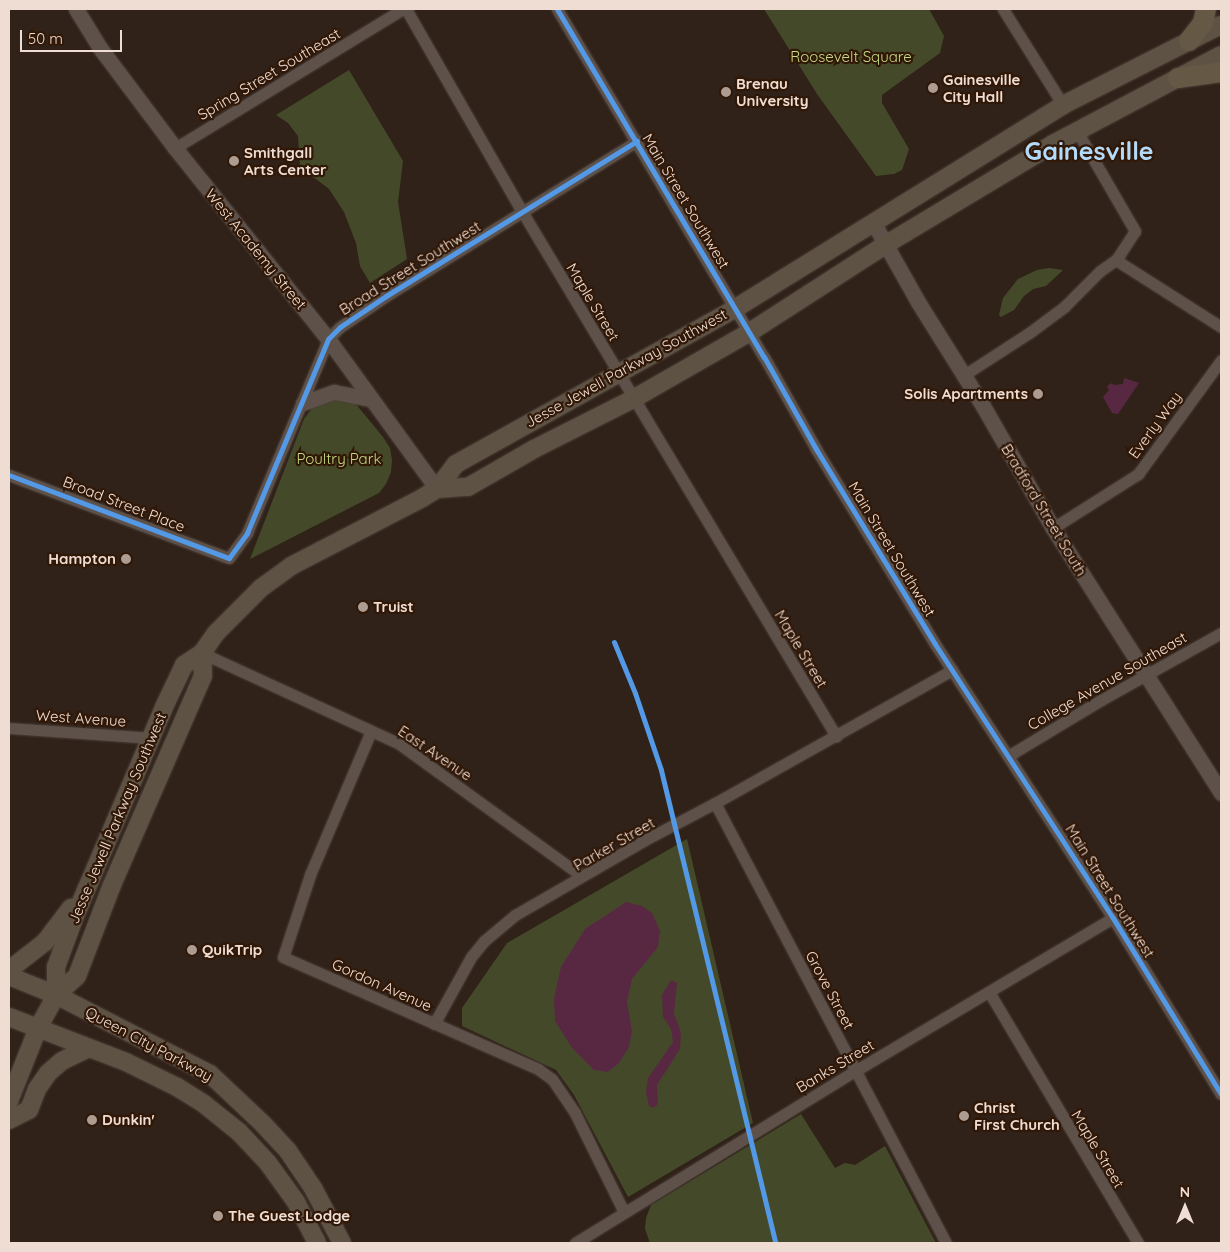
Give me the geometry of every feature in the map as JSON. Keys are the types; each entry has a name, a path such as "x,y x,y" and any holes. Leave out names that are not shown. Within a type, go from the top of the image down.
{"highway":[{"path":"1189,41 1203,23 1206,9"},
{"path":"1178,78 1221,72"}],"main road":[{"name":"Jesse Jewell Parkway Southwest","path":"437,489 456,464 736,308 1064,105 1221,25"},
{"name":"Jesse Jewell Parkway Southwest","path":"56,995 56,967 84,895 184,666 202,654 241,606 291,566 437,489 468,487 534,449 633,398 750,332 885,245 1077,131 1221,55"},
{"name":"Jesse Jewell Parkway Southwest","path":"11,1087 38,1028 56,995 77,976 112,885 203,676 202,654"},
{"path":"9,970 45,942 84,895"},
{"name":"Queen City Parkway","path":"9,976 56,995 210,1074 263,1124 288,1151 313,1188 342,1243"},
{"name":"Queen City Parkway","path":"9,1018 89,1048 177,1087 229,1124 253,1147 281,1180 296,1202 317,1243"},
{"path":"9,1120 29,1110 37,1089 48,1073 62,1062 89,1048"}],"street":[{"name":"West Academy Street","path":"76,9 96,42 175,148 328,339 437,489"},
{"name":"Spring Street Southeast","path":"175,148 405,9"},
{"name":"Maple Street","path":"405,9 618,373 836,736"},
{"name":"Main Street Southwest","path":"557,9 736,308 816,449 952,670 1113,918 1221,1094"},
{"path":"1003,9 1064,105"},
{"path":"964,375 1064,308 1100,271 1116,260 1135,231 1077,131"},
{"name":"Broad Street Southwest","path":"229,558 247,534 328,339 340,327 386,296 636,141"},
{"name":"Bradford Street South","path":"873,222 1053,528 1144,676 1221,794"},
{"path":"1116,260 1221,327"},
{"name":"Everly Way","path":"1053,528 1138,474 1221,360"},
{"path":"303,403 334,392 371,399"},
{"name":"Broad Street Place","path":"9,475 229,558"},
{"name":"College Avenue Southeast","path":"1008,756 1221,632"},
{"name":"East Avenue","path":"202,654 398,743 582,876"},
{"name":"Parker Street","path":"434,1024 460,974 484,941 515,915 643,841 715,803 952,670"},
{"name":"West Avenue","path":"9,728 151,738"},
{"name":"Gordon Avenue","path":"371,731 310,874 283,957 538,1069 552,1079 575,1113 624,1212"},
{"name":"Grove Street","path":"715,803 946,1243"},
{"name":"Banks Street","path":"575,1243 855,1071 1113,918"},
{"name":"Maple Street","path":"989,992 1050,1099 1138,1243"}],"green space":[{"name":"Roosevelt Square","path":"764,9 929,9 944,36 940,53 882,95 882,103 909,149 902,170 894,174 876,176 817,94"},
{"path":"349,70 403,161 398,202 407,259 370,283 360,266 356,243 344,212 329,189 300,167 298,136 288,123 276,115"},
{"path":"1049,268 1063,270 1046,286 1033,289 1024,296 1014,310 1001,317 999,315 1003,298 1018,279 1037,270"},
{"name":"Poultry Park","path":"331,398 355,403 383,437 390,448 392,460 391,472 386,484 379,493 250,559 304,419 315,404"},
{"path":"687,839 753,1123 628,1197 574,1095 556,1070 462,1026 462,1008 507,943"},
{"path":"801,1114 835,1168 845,1163 855,1165 885,1146 936,1243 650,1243 645,1229 646,1218 651,1205"}],"shaded area":[{"path":"1124,378 1139,383 1118,414 1112,413 1103,397 1109,390 1107,386 1112,383 1114,385 1123,384"},
{"path":"626,902 642,906 652,913 660,931 658,947 632,979 627,1002 632,1031 629,1047 619,1063 608,1072 594,1070 572,1048 555,1021 554,998 561,967 585,929"},
{"path":"671,980 677,983 674,1013 681,1033 680,1049 657,1085 658,1104 653,1108 649,1106 646,1092 648,1078 673,1042 671,1029 663,1017 662,995"}],"cycle path":[{"path":"557,9 764,357 816,449 935,644 1113,918 1221,1094"},
{"path":"9,475 229,558 247,533 328,339 340,327 386,296 637,141"},
{"path":"614,642 635,693 661,770 775,1243"}],"place":[{"name":"Gainesville City Hall","path":"933,88"},
{"name":"Brenau University","path":"726,92"},
{"name":"Smithgall Arts Center","path":"234,161"},
{"name":"Solis Apartments","path":"1038,394"},
{"name":"Hampton","path":"126,559"},
{"name":"Truist","path":"363,607"},
{"name":"QuikTrip","path":"192,950"},
{"name":"Christ First Church","path":"964,1116"},
{"name":"Dunkin'","path":"92,1120"},
{"name":"The Guest Lodge","path":"218,1216"}],"district":[{"name":"Gainesville","path":"1089,151"}]}
